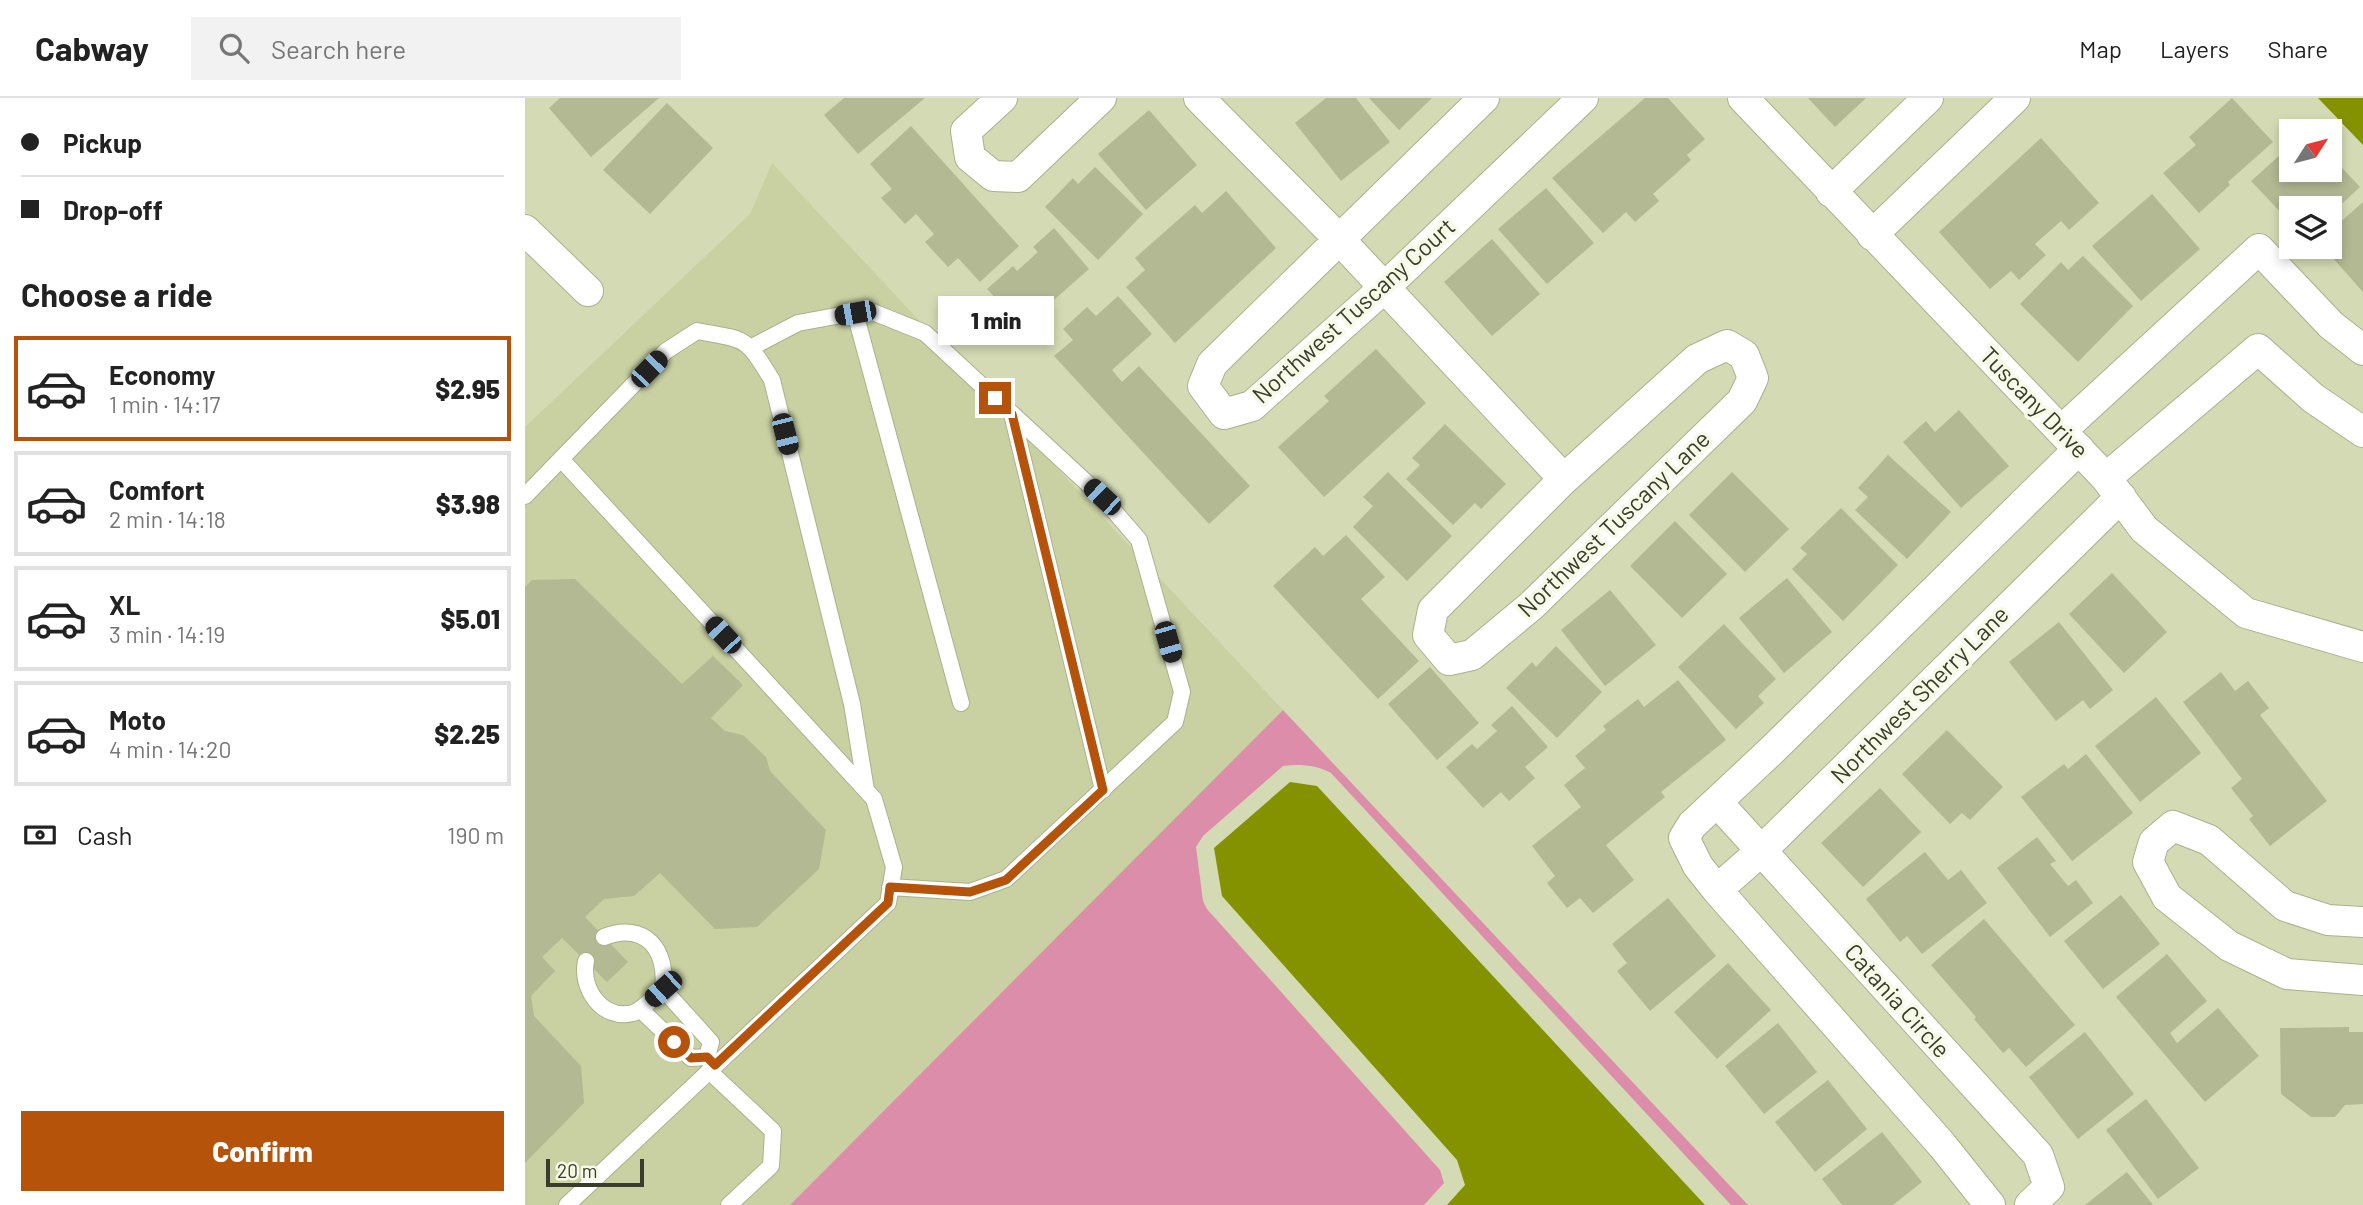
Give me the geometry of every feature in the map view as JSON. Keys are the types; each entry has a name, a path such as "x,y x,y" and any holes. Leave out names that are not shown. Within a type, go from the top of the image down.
{"street":[{"path":"1002,98 966,131 969,157 993,176 1018,177 1101,98"},
{"path":"1199,98 1339,239 1564,479"},
{"name":"Northwest Tuscany Court","path":"1484,98 1212,364 1203,386 1224,414 1252,406 1384,288 1583,98"},
{"name":"Tuscany Drive","path":"1743,98 2070,440 2113,488 2144,529 2246,612 2363,647"},
{"path":"1831,192 1928,98"},
{"path":"1872,235 2015,98"},
{"path":"525,230 588,291"},
{"path":"1990,1205 1942,1145 1717,890 1698,866 1684,838 1692,825 2259,249 2331,325 2363,350"},
{"name":"Northwest Tuscany Lane","path":"1727,345 1744,355 1753,378 1742,401 1531,606 1472,654 1449,660 1427,635 1433,610 1564,479 1697,359 1727,345"},
{"name":"Northwest Sherry Lane","path":"1717,890 1761,851 2113,488 2257,349 2313,398 2363,432"},
{"name":"Catania Circle","path":"1717,802 2038,1155 2049,1187 2029,1205"},
{"path":"2363,922 2328,920 2285,906 2209,840 2173,826 2154,842 2148,862 2167,897 2229,946 2287,974 2363,981"}],"lane":[{"path":"752,347 798,323 868,310 925,333 1102,497 1139,540 1182,692 1175,722 1006,880 970,892 890,887"},
{"path":"855,313 961,703"},
{"path":"525,496 666,351 697,331 740,339 752,347 772,380 852,704 866,791"},
{"path":"1012,414 1103,790"},
{"path":"561,459 874,799 894,867 888,903 710,1064 567,1205"},
{"path":"604,937 621,932 634,933 657,948 663,960 663,989 711,1042 710,1064"},
{"path":"586,961 585,979 597,1002 620,1014 633,1013 640,1009 663,989"},
{"path":"640,1009 691,1058 710,1064 773,1131 771,1166 729,1205"}],"shaded area":[{"path":"2318,98 2363,98 2363,145 2342,123 2342,119 2338,119"},
{"path":"772,163 1283,710 790,1205 525,1205 525,427 750,214"},
{"path":"1283,710 1748,1205 1731,1205 1331,773 1296,765 1283,766 1203,836 1196,847 1203,901 1207,909 1440,1170 1444,1183 1424,1205 790,1205"},
{"path":"1290,782 1317,786 1705,1205 1447,1205 1465,1185 1457,1160 1222,896 1214,848"}],"building":[{"path":"560,98 659,98 591,157 549,108"},
{"path":"844,98 925,98 858,154 824,115"},
{"path":"1326,98 1356,98 1390,142 1341,181 1295,123"},
{"path":"1369,98 1432,98 1399,130"},
{"path":"1645,98 1668,98 1705,139 1687,155 1691,160 1653,194 1659,201 1635,222 1626,212 1603,233 1552,178"},
{"path":"1808,98 1866,98 1835,127"},
{"path":"2232,98 2273,142 2228,182 2230,185 2199,213 2163,173 2196,145 2189,137"},
{"path":"667,103 713,148 650,214 603,170"},
{"path":"1149,110 1197,165 1146,210 1098,154"},
{"path":"911,126 1019,246 980,282 958,258 948,267 925,242 934,234 916,214 905,224 881,198 892,189 870,164"},
{"path":"2041,138 2099,203 2069,230 2061,221 2035,244 2046,255 2019,280 2011,271 1990,289 1939,232"},
{"path":"2279,156 2279,182 2342,182 2342,168 2360,187 2342,204 2342,196 2279,196 2279,211 2251,181"},
{"path":"1095,167 1143,214 1098,260 1045,207 1073,178 1078,184"},
{"path":"1546,188 1594,243 1547,284 1498,229"},
{"path":"1226,191 1276,248 1175,343 1126,287 1145,270 1135,258 1195,205 1202,213"},
{"path":"2152,194 2200,249 2141,301 2092,246"},
{"path":"2363,202 2363,292 2334,259 2342,259 2342,221"},
{"path":"1054,228 1089,269 1012,337 991,313 1001,304 987,289 1013,266 1017,271 1038,252 1033,247"},
{"path":"1492,239 1540,294 1492,336 1444,282"},
{"path":"2083,256 2133,306 2078,362 2020,304 2061,262 2068,270"},
{"path":"1118,296 1152,334 1112,370 1122,382 1139,366 1250,486 1209,524 1054,356 1073,340 1063,329 1087,307 1096,316"},
{"path":"1376,349 1426,403 1324,497 1278,447 1329,401 1324,396"},
{"path":"1959,410 2009,466 1961,508 1903,442 1926,421 1935,432"},
{"path":"1445,424 1506,484 1481,509 1475,503 1453,525 1406,479 1420,465 1412,458"},
{"path":"1888,455 1951,512 1907,559 1855,510 1868,497 1858,488"},
{"path":"1388,472 1452,536 1407,581 1353,527 1373,506 1363,497"},
{"path":"1732,472 1789,529 1745,572 1689,515"},
{"path":"1841,508 1898,565 1843,621 1792,569 1807,554 1800,548"},
{"path":"1675,521 1727,574 1682,618 1630,566"},
{"path":"1346,535 1385,577 1361,599 1419,661 1378,699 1273,586 1315,547 1323,556"},
{"path":"2112,573 2167,632 2124,673 2069,614"},
{"path":"1787,578 1832,632 1784,673 1739,618"},
{"path":"575,579 682,684 713,656 743,685 711,718 725,731 743,735 766,757 770,771 826,830 819,869 757,927 715,929 660,873 634,896 604,899 585,917 628,962 607,982 562,938 542,957 555,971 531,996 534,1016 581,1066 584,1103 525,1163 525,587 532,580"},
{"path":"1610,590 1656,645 1605,686 1561,630"},
{"path":"2059,622 2113,690 2090,709 2083,700 2056,721 2009,662"},
{"path":"1724,624 1776,679 1758,696 1764,703 1736,729 1678,667"},
{"path":"1556,646 1602,692 1557,738 1506,688 1532,662 1536,667"},
{"path":"1430,667 1479,723 1437,760 1388,704"},
{"path":"2221,672 2235,691 2248,681 2269,708 2260,715 2327,801 2270,846 2249,819 2253,816 2231,788 2242,779 2183,702"},
{"path":"1678,680 1726,740 1661,792 1665,797 1606,845 1634,880 1593,913 1580,898 1567,908 1547,883 1555,876 1532,846 1581,807 1564,785 1585,768 1575,756 1606,730 1603,726 1638,699 1644,707"},
{"path":"2156,697 2201,753 2140,802 2095,746"},
{"path":"1512,706 1548,747 1525,767 1535,778 1509,801 1501,792 1483,808 1446,767 1472,744 1477,749 1497,731 1491,725"},
{"path":"1947,730 2003,787 1970,820 1962,813 1950,824 1902,774"},
{"path":"2086,754 2133,813 2072,861 2021,797 2064,764 2068,769"},
{"path":"1880,788 1921,832 1863,887 1821,843"},
{"path":"2037,837 2056,861 2050,864 2068,886 2076,880 2093,903 2050,937 1997,868"},
{"path":"1925,852 1948,880 1961,870 1987,903 1922,954 1907,936 1900,942 1866,899"},
{"path":"2121,895 2160,944 2103,989 2064,941"},
{"path":"1668,898 1716,956 1650,1011 1617,971 1627,963 1612,944"},
{"path":"1984,919 2075,1025 2026,1067 2009,1048 2003,1053 1931,965"},
{"path":"2167,954 2207,1001 2170,1033 2177,1043 2218,1008 2259,1056 2205,1102 2116,997"},
{"path":"1728,963 1771,1010 1717,1059 1674,1012"},
{"path":"1778,1023 1817,1072 1764,1114 1725,1066"},
{"path":"2349,1027 2349,1032 2363,1032 2363,1104 2345,1105 2335,1117 2311,1117 2281,1094 2280,1028"},
{"path":"2085,1032 2134,1094 2078,1139 2029,1077"},
{"path":"1828,1080 1867,1129 1815,1172 1775,1122"},
{"path":"2146,1099 2199,1168 2158,1199 2106,1130"},
{"path":"1882,1132 1922,1182 1893,1205 1842,1205 1822,1179"},
{"path":"2127,1172 2153,1205 2085,1205"}],"route":[{"path":"674,1042 691,1058 707,1057 715,1065 888,903 890,887 970,892 1006,880 1103,790 1012,414 995,398"}]}
